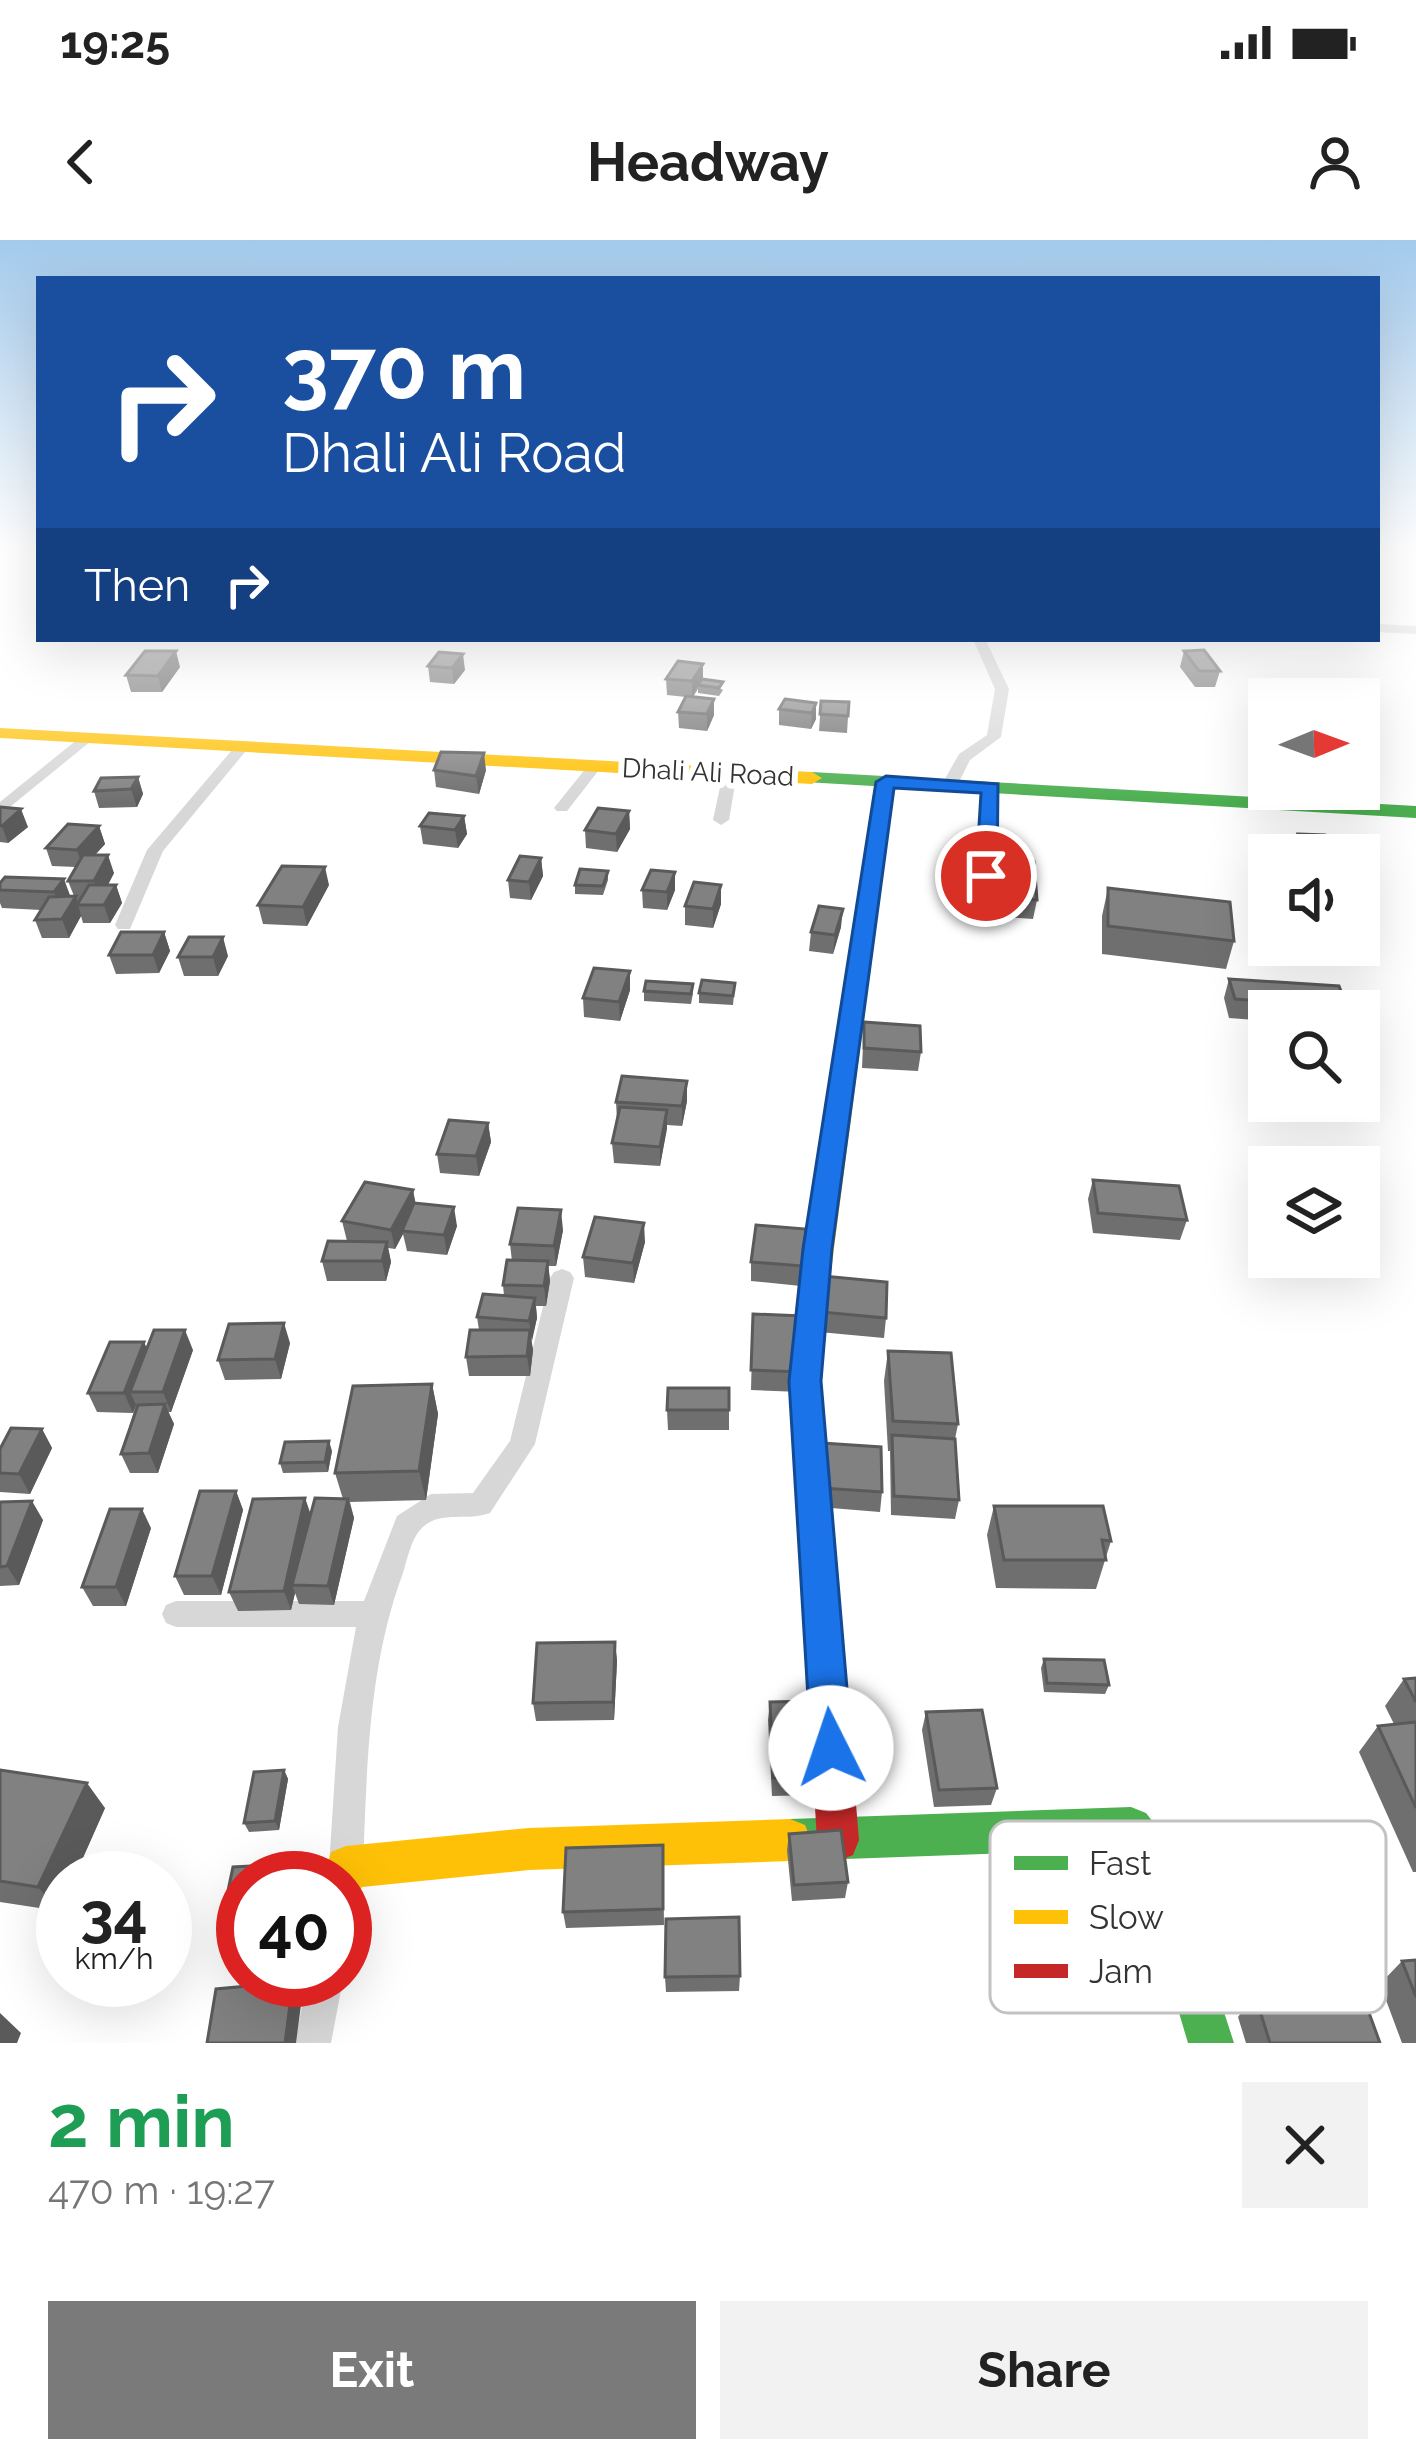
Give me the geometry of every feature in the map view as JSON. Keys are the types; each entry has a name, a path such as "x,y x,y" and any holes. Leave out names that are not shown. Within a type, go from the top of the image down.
{"street":[{"path":"950,786 964,757 994,737 1002,689 980,642"},
{"name":"Dhali Ali Road","path":"0,733 1416,812"},
{"path":"0,810 89,737"},
{"path":"124,925 155,850 243,746"},
{"path":"562,808 595,766"},
{"path":"721,820 730,773"},
{"path":"838,1840 805,1381 818,1249 885,781"},
{"path":"986,876 991,788"},
{"path":"346,1851 353,1727 373,1614 407,1524 431,1506 480,1505 522,1444 562,1278"},
{"path":"176,1614 373,1614"},
{"path":"372,1869 529,1849 990,1834"},
{"path":"313,2043 320,2007"},
{"path":"1202,2013 1211,2043"}],"building":[{"path":"1204,650 1220,671 1199,671 1184,651"},
{"path":"145,651 176,651 158,676 126,675"},
{"path":"439,652 463,654 452,668 428,666"},
{"path":"678,661 703,664 692,681 666,679"},
{"path":"702,679 723,682 719,688 698,685"},
{"path":"686,696 714,699 707,714 678,712"},
{"path":"785,699 816,703 812,713 779,709"},
{"path":"821,701 849,702 848,716 820,714"},
{"path":"441,752 484,753 476,776 434,770"},
{"path":"138,777 131,789 94,791 101,778"},
{"path":"0,807 21,809 2,826"},
{"path":"598,808 629,811 616,834 585,830"},
{"path":"429,813 464,816 455,830 420,826"},
{"path":"68,824 99,826 77,850 46,848"},
{"path":"83,855 108,855 94,881 68,881"},
{"path":"520,856 541,858 529,882 508,880"},
{"path":"1005,860 1034,862 1037,900 1007,898"},
{"path":"282,866 325,867 303,907 258,905"},
{"path":"580,869 608,871 603,886 575,885"},
{"path":"651,870 675,872 667,892 642,890"},
{"path":"5,877 64,879 54,892 0,890"},
{"path":"694,882 721,885 713,909 685,906"},
{"path":"89,885 116,885 104,905 77,905"},
{"path":"1108,888 1230,902 1234,941 1108,926"},
{"path":"76,896 62,919 35,920 49,897"},
{"path":"819,906 843,909 835,935 811,932"},
{"path":"121,932 164,932 153,955 109,955"},
{"path":"189,937 223,937 213,957 178,957"},
{"path":"594,968 630,971 619,1002 583,998"},
{"path":"1229,979 1339,986 1341,990 1248,990 1248,1000 1235,999"},
{"path":"702,980 735,983 733,996 699,993"},
{"path":"646,981 693,984 691,994 644,991"},
{"path":"864,1022 920,1026 921,1052 864,1048"},
{"path":"622,1076 687,1081 682,1106 616,1102"},
{"path":"620,1107 667,1110 660,1147 612,1143"},
{"path":"449,1120 488,1123 476,1156 437,1154"},
{"path":"1093,1180 1179,1186 1187,1220 1098,1213"},
{"path":"365,1182 413,1190 391,1230 342,1221"},
{"path":"414,1203 454,1207 444,1235 402,1231"},
{"path":"518,1208 561,1210 554,1246 510,1244"},
{"path":"595,1217 644,1223 633,1263 583,1257"},
{"path":"756,1225 806,1229 802,1266 751,1262"},
{"path":"328,1241 387,1242 382,1261 322,1261"},
{"path":"507,1260 548,1261 544,1286 503,1285"},
{"path":"823,1276 887,1282 886,1318 821,1312"},
{"path":"483,1294 535,1298 529,1321 477,1317"},
{"path":"753,1314 802,1316 801,1372 751,1370"},
{"path":"284,1323 275,1359 218,1360 229,1324"},
{"path":"154,1330 185,1330 163,1392 130,1392"},
{"path":"470,1330 530,1330 527,1356 466,1357"},
{"path":"110,1342 144,1342 124,1393 88,1393"},
{"path":"888,1351 951,1353 958,1424 893,1421"},
{"path":"432,1384 419,1471 335,1473 353,1386"},
{"path":"668,1388 729,1388 729,1410 667,1410"},
{"path":"165,1404 149,1453 121,1454 138,1405"},
{"path":"11,1428 42,1429 19,1474 0,1473 0,1449"},
{"path":"892,1435 955,1439 959,1500 894,1496"},
{"path":"329,1441 325,1462 280,1463 285,1442"},
{"path":"822,1443 881,1447 882,1492 821,1488"},
{"path":"200,1491 236,1491 212,1576 175,1576"},
{"path":"305,1498 284,1591 229,1592 253,1499"},
{"path":"315,1498 348,1499 328,1586 292,1585"},
{"path":"32,1501 7,1566 0,1567 0,1502"},
{"path":"994,1506 1103,1506 1111,1541 1102,1540 1106,1560 1004,1560"},
{"path":"110,1509 142,1509 116,1587 82,1587"},
{"path":"615,1642 613,1702 533,1703 537,1643"},
{"path":"1044,1659 1104,1660 1109,1685 1047,1683"},
{"path":"1416,1678 1416,1702 1404,1679"},
{"path":"812,1701 818,1778 773,1778 770,1702"},
{"path":"982,1710 997,1788 939,1790 926,1712"},
{"path":"1416,1722 1416,1808 1378,1726"},
{"path":"0,1770 87,1783 55,1851 36,1851 36,1887 0,1881"},
{"path":"284,1770 275,1821 244,1823 254,1772"},
{"path":"841,1830 848,1882 794,1885 789,1834"},
{"path":"663,1845 663,1909 563,1912 566,1848"},
{"path":"739,1917 740,1976 665,1977 666,1919"},
{"path":"1416,1960 1416,1997 1402,1961"},
{"path":"216,1989 216,2007 290,2007 285,2043 207,2043"},
{"path":"1261,2013 1369,2013 1380,2043 1270,2043"}],"traffic: fast":[{"path":"812,778 1416,812"},
{"path":"790,1840 990,1833"},
{"path":"1202,2013 1211,2043"}],"traffic: slow":[{"path":"0,733 812,778"},
{"path":"814,1287 885,781"},
{"path":"372,1864 529,1849 790,1840"}],"traffic: jam":[{"path":"814,1287 805,1381 838,1840"}],"route":[{"path":"831,1748 805,1381 818,1249 886,782 991,788 986,876"}]}
